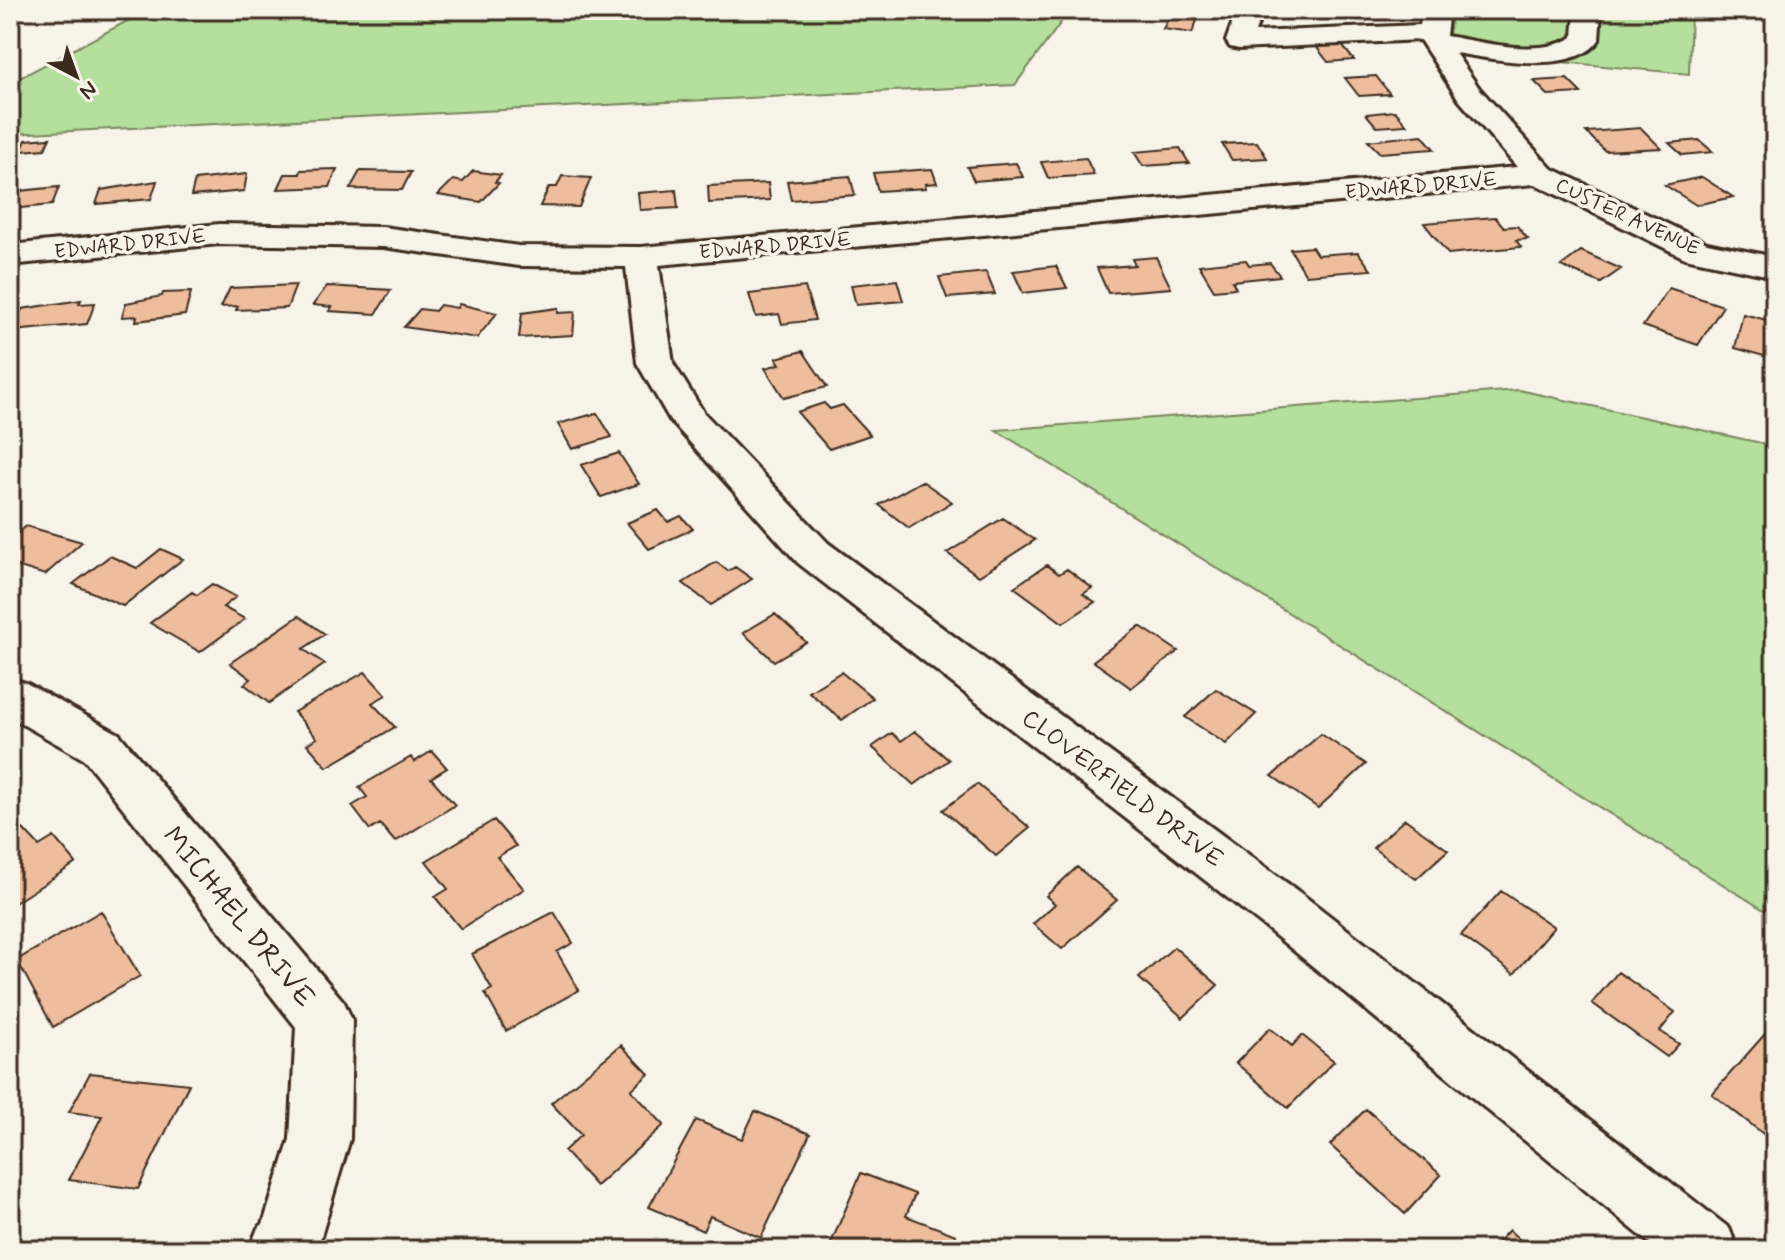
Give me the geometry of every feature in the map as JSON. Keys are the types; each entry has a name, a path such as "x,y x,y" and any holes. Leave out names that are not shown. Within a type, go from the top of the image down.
{"street":[{"path":"1250,10 1239,41 1434,28 1537,54 1578,48 1586,40 1588,10"},
{"name":"CUSTER AVENUE","path":"1434,28 1469,94 1540,174 1697,251 1775,267"},
{"name":"EDWARD DRIVE","path":"10,255 219,234 383,237 519,256 641,257 1540,174"},
{"name":"CLOVERFIELD DRIVE","path":"641,257 655,363 689,420 813,553 1284,911 1707,1250"},
{"name":"MICHAEL DRIVE","path":"10,695 102,747 324,1020 320,1139 290,1248"}],"green space":[{"path":"148,10 1070,10 1015,85 10,134 10,83"},
{"path":"1453,10 1691,10 1689,74 1454,52 1449,33"},
{"path":"1519,390 1775,446 1775,917 996,430"}],"building":[{"path":"1337,10 1368,10 1366,21 1335,17"},
{"path":"1170,15 1198,18 1192,33 1163,29"},
{"path":"1340,43 1354,60 1328,62 1315,45"},
{"path":"1376,76 1390,94 1359,96 1345,78"},
{"path":"1567,79 1581,93 1548,95 1534,81"},
{"path":"1395,111 1407,125 1377,127 1366,114"},
{"path":"1641,128 1661,148 1605,151 1586,132"},
{"path":"1422,135 1434,149 1380,153 1368,141"},
{"path":"50,138 45,149 21,151 26,140"},
{"path":"1699,140 1713,152 1682,155 1669,143"},
{"path":"1257,142 1267,158 1232,160 1222,144"},
{"path":"1180,148 1189,163 1143,166 1134,152"},
{"path":"1086,158 1094,175 1048,178 1041,162"},
{"path":"1016,163 1023,177 974,181 967,167"},
{"path":"337,169 330,187 278,189 285,174 300,174 301,170"},
{"path":"932,169 937,183 925,184 926,188 878,191 873,173"},
{"path":"360,171 411,172 402,190 350,189"},
{"path":"473,171 501,175 495,182 499,183 481,202 438,195 453,180 463,182"},
{"path":"247,174 244,191 191,196 195,180"},
{"path":"562,176 591,178 579,207 540,206 549,187 557,187"},
{"path":"850,176 855,195 791,200 787,181"},
{"path":"1702,177 1733,197 1696,205 1665,185"},
{"path":"157,181 151,199 96,204 101,190"},
{"path":"768,183 770,200 709,203 708,186"},
{"path":"59,187 52,205 10,209 10,192"},
{"path":"676,190 678,208 640,210 638,193"},
{"path":"1495,217 1504,227 1517,226 1528,239 1516,240 1521,247 1448,254 1424,223"},
{"path":"1312,247 1317,255 1358,252 1371,270 1306,275 1290,249"},
{"path":"1581,251 1621,269 1601,283 1561,266"},
{"path":"1156,257 1171,288 1108,293 1097,268 1135,265 1132,259"},
{"path":"1246,260 1249,265 1270,263 1280,276 1232,281 1236,288 1214,290 1199,265"},
{"path":"1056,266 1067,288 1023,293 1013,271"},
{"path":"986,272 995,294 947,298 939,277"},
{"path":"897,280 903,301 856,305 851,285"},
{"path":"296,285 287,308 236,310 238,306 221,307 230,288"},
{"path":"327,286 391,290 376,314 329,311 332,307 313,305"},
{"path":"805,287 815,320 782,324 779,314 756,317 749,294"},
{"path":"1669,288 1723,306 1698,345 1643,326"},
{"path":"191,292 185,315 136,321 137,316 122,317 126,303 162,296 163,293"},
{"path":"81,300 79,304 95,303 87,324 12,331 22,309"},
{"path":"459,304 497,313 477,338 404,327 420,309 435,311 440,305 457,308"},
{"path":"558,308 558,313 575,312 573,335 519,338 522,313"},
{"path":"1743,314 1775,322 1775,359 1735,348"},
{"path":"803,351 827,387 784,398 765,368 780,364 776,358"},
{"path":"824,403 830,409 843,405 870,435 829,449 797,412"},
{"path":"597,413 612,437 572,449 558,424"},
{"path":"619,453 639,484 601,497 581,465"},
{"path":"922,481 952,502 909,528 879,505"},
{"path":"658,510 668,522 681,516 693,529 649,549 627,523"},
{"path":"1003,518 1035,540 979,576 947,553"},
{"path":"26,526 82,542 45,575 10,564 10,540"},
{"path":"161,549 183,559 123,606 73,584 110,556 137,568"},
{"path":"716,562 728,571 735,567 752,579 711,605 683,583"},
{"path":"1047,565 1059,574 1067,569 1092,588 1083,594 1095,602 1063,623 1014,587"},
{"path":"212,584 236,597 223,607 245,619 200,652 150,623 192,592 197,595"},
{"path":"775,614 806,642 774,661 743,633"},
{"path":"299,616 325,634 303,649 325,664 269,703 244,684 251,679 230,663"},
{"path":"1140,626 1178,651 1131,688 1093,661"},
{"path":"365,672 386,695 372,703 395,727 327,767 307,744 317,738 294,712"},
{"path":"841,672 873,698 842,720 809,692"},
{"path":"1216,689 1256,714 1226,744 1185,717"},
{"path":"915,731 949,760 914,785 872,747 892,733 901,741"},
{"path":"1321,734 1366,764 1318,808 1272,776"},
{"path":"432,751 447,768 431,778 455,805 395,842 380,824 370,830 352,806 367,797 359,787 411,757 414,762"},
{"path":"977,784 1030,828 996,856 943,810"},
{"path":"1405,819 1448,850 1416,879 1373,848"},
{"path":"494,820 516,846 497,857 524,889 461,929 435,897 448,889 426,861"},
{"path":"23,829 39,846 54,837 76,863 10,906 10,837"},
{"path":"1077,867 1117,900 1062,949 1033,924 1055,904 1046,896"},
{"path":"1501,891 1554,927 1514,974 1461,935"},
{"path":"101,911 140,976 53,1027 17,960"},
{"path":"554,912 573,943 557,952 579,990 506,1031 485,993 492,989 472,954"},
{"path":"1174,947 1218,985 1183,1018 1139,978"},
{"path":"1618,972 1675,1012 1660,1031 1679,1044 1667,1057 1592,1003"},
{"path":"1270,1028 1292,1046 1302,1035 1334,1061 1288,1108 1236,1063"},
{"path":"1765,1034 1775,1042 1775,1143 1712,1094"},
{"path":"621,1045 649,1074 631,1090 664,1125 596,1186 564,1151 581,1135 551,1103"},
{"path":"90,1073 189,1084 138,1189 69,1180 102,1116 69,1112"},
{"path":"1366,1109 1441,1175 1405,1214 1330,1145"},
{"path":"755,1111 810,1134 761,1238 710,1216 703,1231 649,1207 696,1120 742,1139"},
{"path":"861,1173 915,1194 906,1216 956,1235 950,1250 828,1250"},
{"path":"1509,1230 1531,1250 1490,1250"}]}
